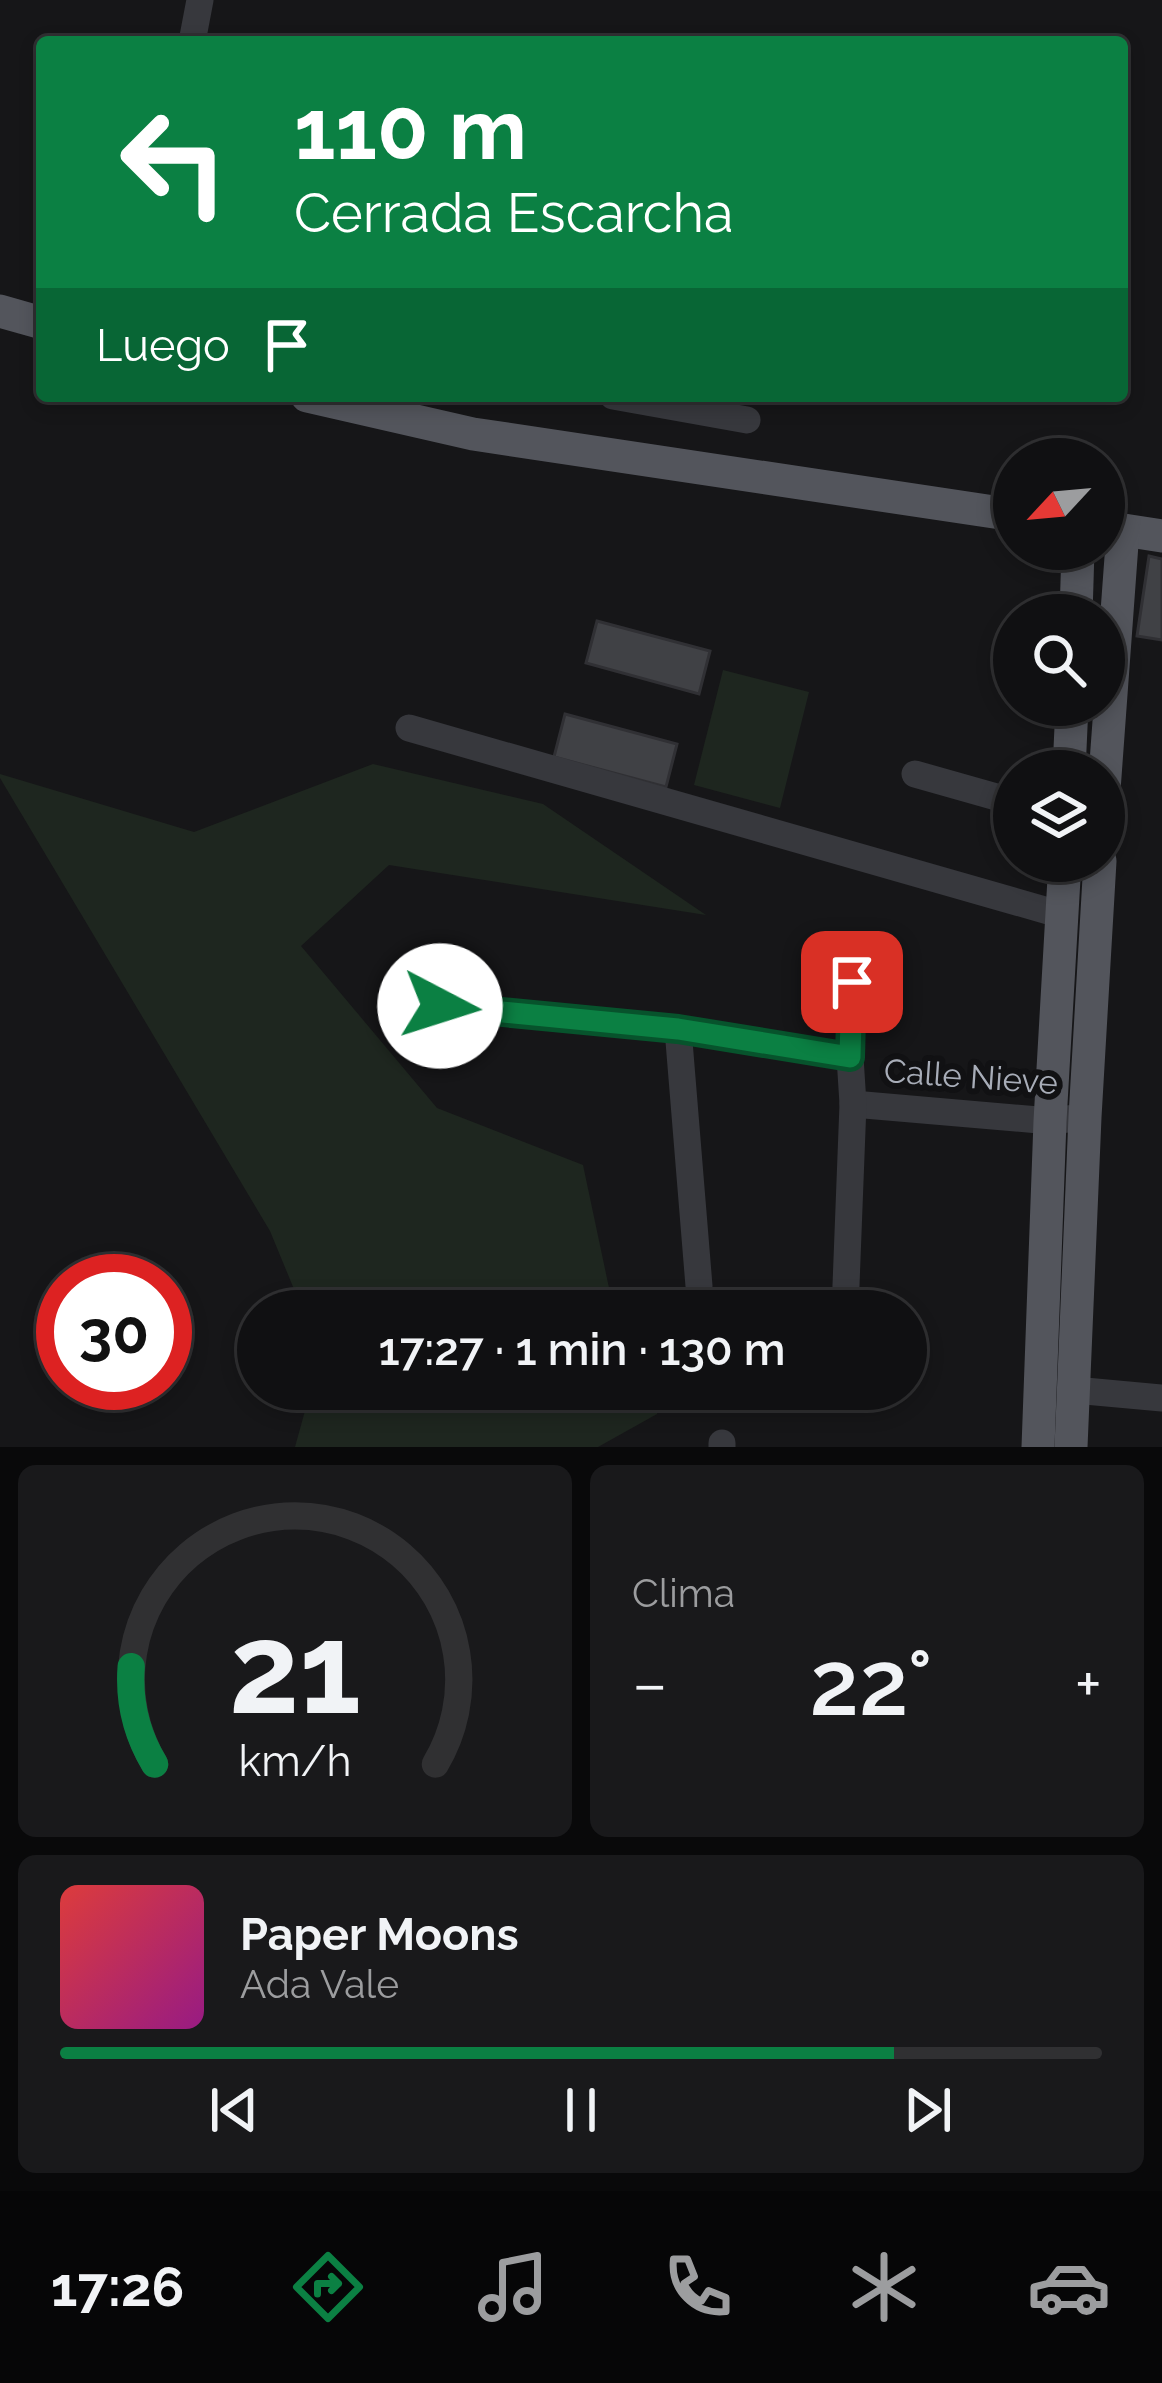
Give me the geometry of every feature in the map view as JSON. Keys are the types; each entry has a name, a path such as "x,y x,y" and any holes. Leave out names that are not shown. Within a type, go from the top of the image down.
{"main road":[{"path":"0,311 36,321"},
{"path":"334,402 473,434 993,511"},
{"path":"1125,530 1162,536"},
{"path":"1105,750 1112,570"},
{"path":"1038,1447 1064,882"},
{"path":"1071,1447 1099,882"}],"street":[{"path":"193,36 200,0"},
{"path":"646,402 747,420"},
{"path":"410,728 1062,915"},
{"path":"915,774 993,796"},
{"path":"845,1290 853,1104 852,982"},
{"name":"Calle Nieve","path":"440,1006 678,1029 850,1057"},
{"path":"678,1029 699,1286"},
{"name":"Calle Nieve","path":"853,1104 1050,1121 1084,1117"},
{"path":"1074,1390 1162,1398"}],"shaded area":[{"path":"723,670 809,692 780,808 694,785"},
{"path":"373,764 543,804 706,915 389,865 301,946 437,1108 583,1165 609,1290 294,1290 270,1231 0,774 194,832"},
{"path":"305,1410 658,1410 598,1447 295,1447"}],"building":[{"path":"1149,556 1162,559 1162,640 1137,636"},
{"path":"597,621 710,651 699,694 586,663"},
{"path":"565,714 677,744 666,787 554,757"}],"route":[{"path":"440,1006 678,1029 850,1057 852,982"}]}
